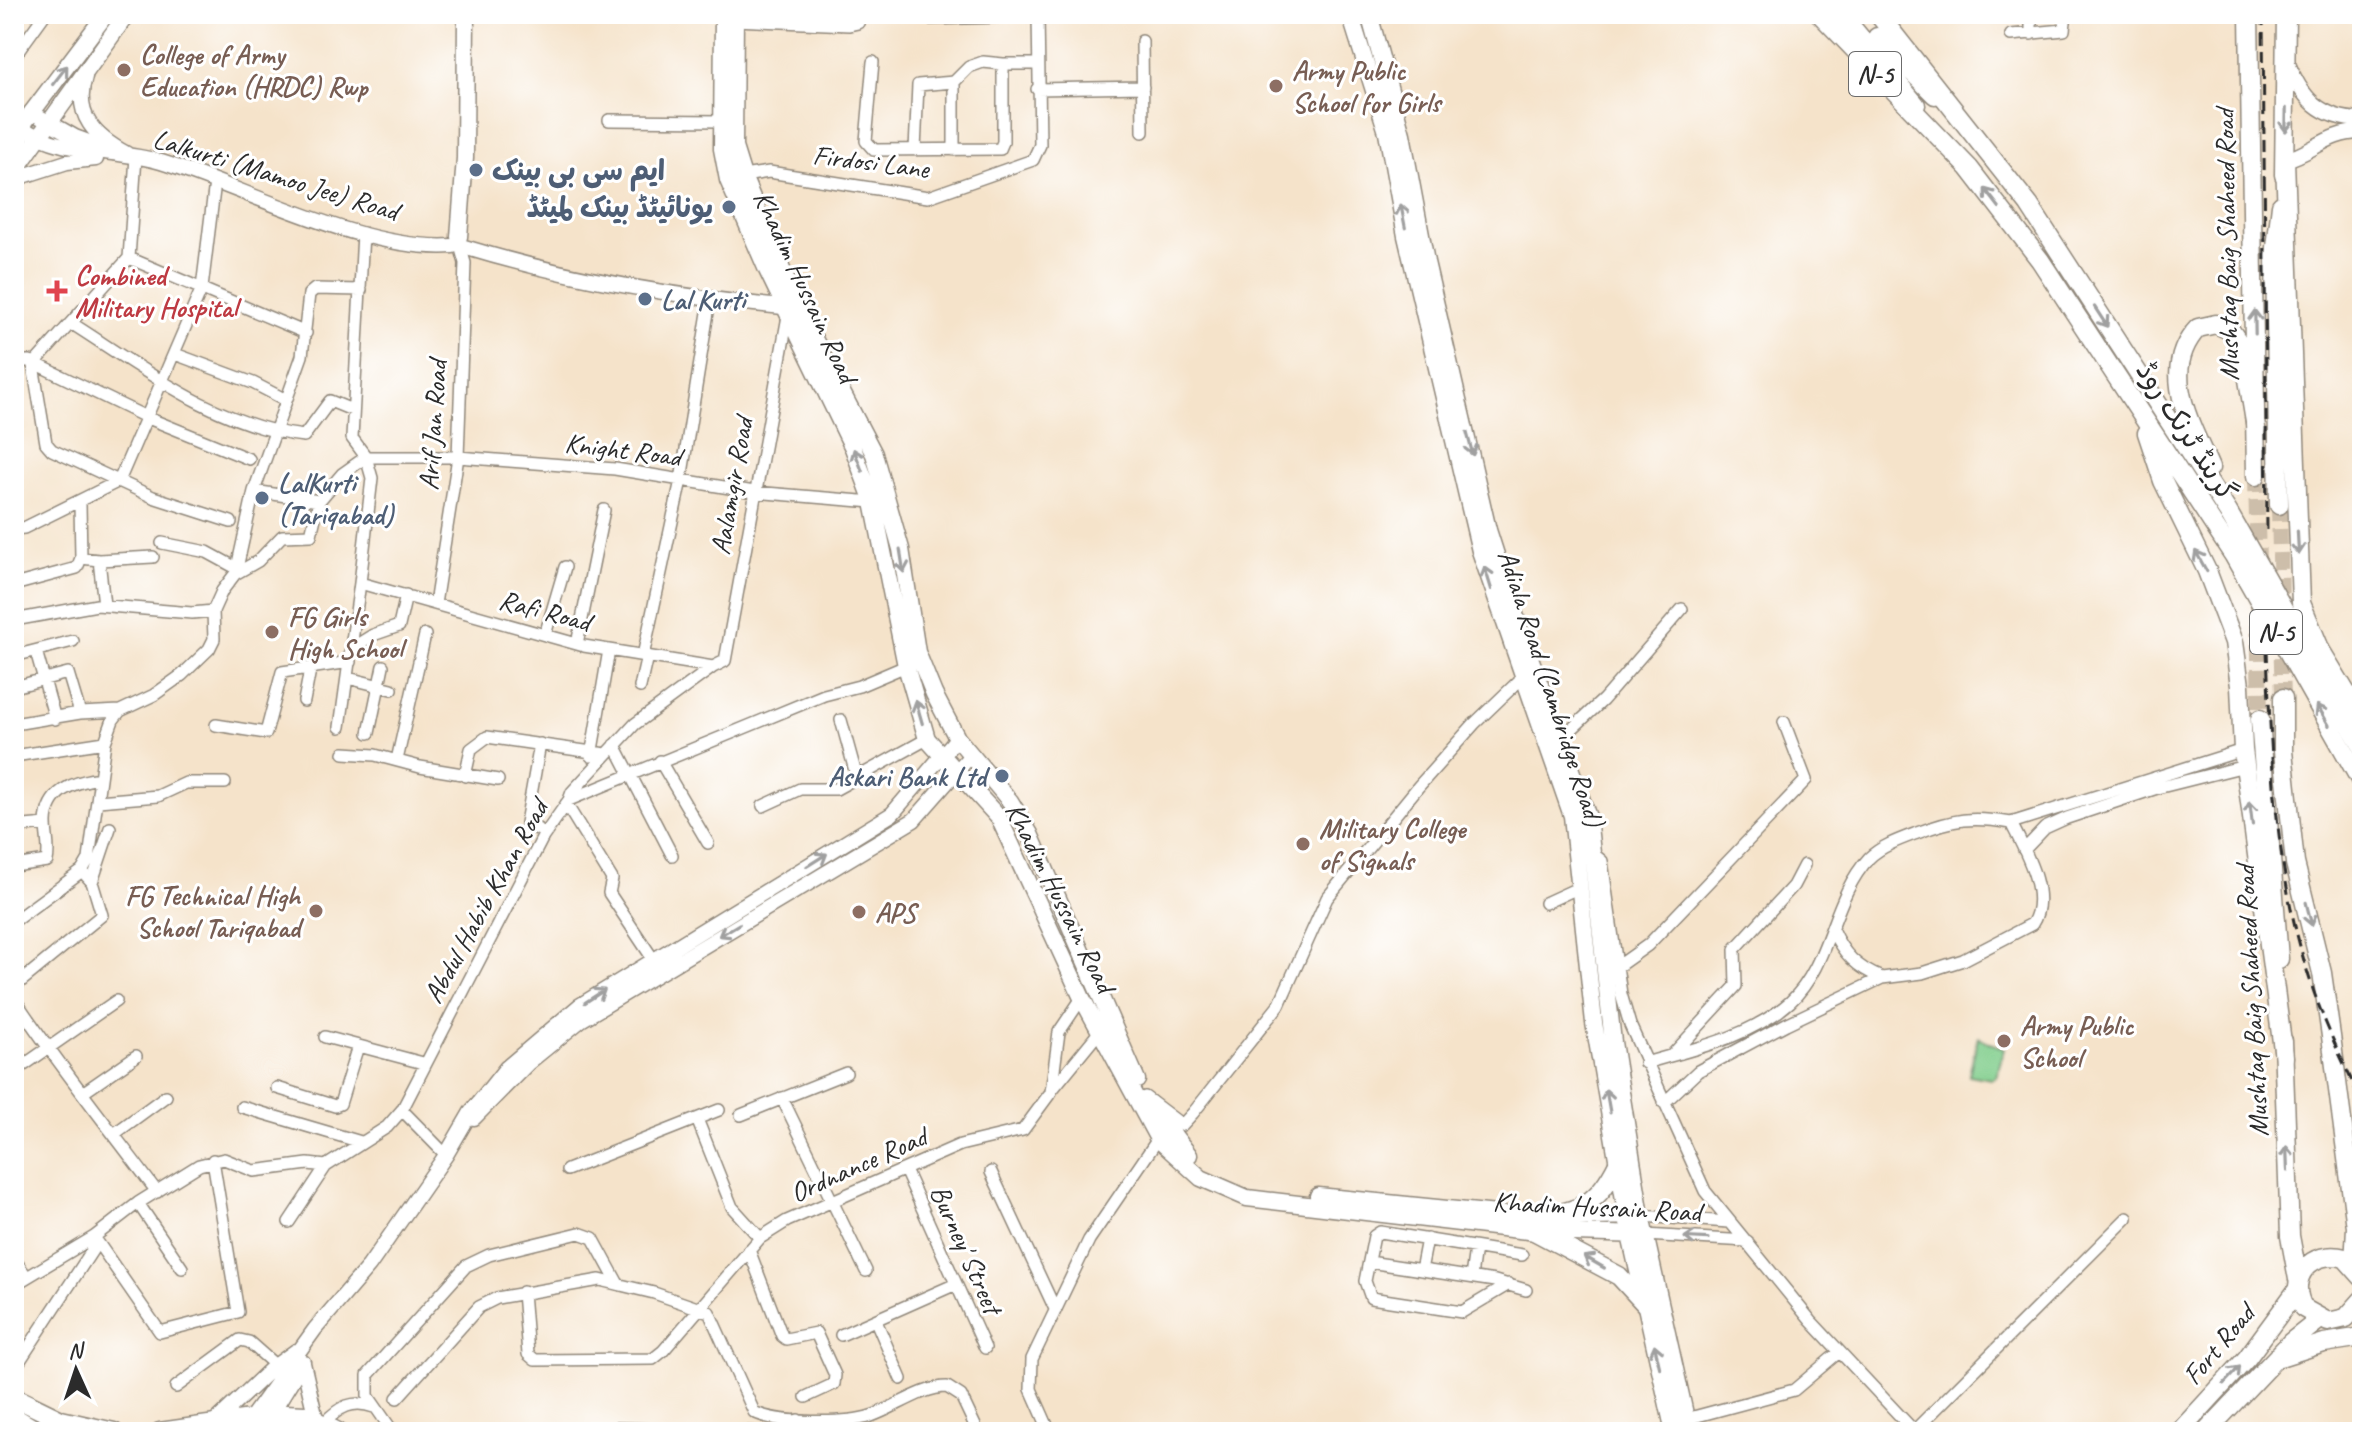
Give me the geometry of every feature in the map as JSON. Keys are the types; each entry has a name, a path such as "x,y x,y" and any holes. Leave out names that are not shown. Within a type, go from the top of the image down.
{"main road":[{"path":"17,131 106,14"},
{"path":"14,172 127,14"},
{"path":"455,14 455,158 461,186"},
{"path":"459,245 465,158 466,14"},
{"name":"Adiala Road (Cambridge Road)","path":"1350,14 1387,132 1406,236 1480,551 1572,816 1594,1023 1618,1163 1634,1216"},
{"name":"Adiala Road (Cambridge Road)","path":"1369,14 1402,134 1426,262 1488,530 1588,817 1645,1304 1674,1432"},
{"name":"N-5","path":"1820,14 1934,131"},
{"path":"1841,14 1886,65 1934,131"},
{"path":"1856,14 1959,118"},
{"path":"1878,14 1924,68 1959,118"},
{"name":"Mushtaq Baig Shaheed Road","path":"2249,14 2256,476"},
{"path":"2286,14 2285,160 2301,603 2321,651 2362,719"},
{"name":"Khadim Hussain Road","path":"731,16 722,121 722,149 728,180 853,448 873,502 906,666 927,739 999,818 1082,998 1158,1139 1201,1178 1247,1198 1637,1235"},
{"name":"Khadim Hussain Road","path":"731,16 734,147 790,310 874,454 901,549 917,652 957,738 1010,801 1030,834 1145,1097 1167,1131 1191,1157 1219,1178 1247,1188 1537,1225 1634,1216"},
{"name":"گرینڈ ٹرنک روڈ","path":"1959,118 2029,205 2228,512 2362,746"},
{"name":"گرینڈ ٹرنک روڈ","path":"1934,131 1969,168 2040,260 2140,409 2234,556 2362,783"},
{"path":"2279,505 2275,256 2285,160"},
{"path":"2228,512 2179,388 2183,352 2198,328 2216,324 2237,337 2243,349 2256,428"},
{"path":"2140,409 2163,481 2207,571 2234,642 2244,758 2284,1057"},
{"name":"Mushtaq Baig Shaheed Road","path":"2283,698 2283,751 2295,863 2322,973 2356,1227 2358,1271"},
{"name":"Mushtaq Baig Shaheed Road","path":"2260,719 2284,1057 2290,1236 2298,1284"},
{"path":"1537,1225 1582,1208 1596,1199 1618,1163"},
{"path":"1537,1225 1619,1276 1645,1304"},
{"name":"Adiala Road (Cambridge Road)","path":"1637,1235 1687,1425"},
{"path":"2265,1335 2283,1287 2290,1236"},
{"name":"Fort Road","path":"2179,1432 2265,1335 2311,1261 2333,1255 2358,1271"},
{"path":"2298,1284 2303,1308 2319,1320 2337,1321 2361,1304"},
{"name":"Fort Road","path":"2206,1432 2274,1359 2319,1320"},
{"path":"2274,1359 2324,1343 2362,1337"},
{"path":"14,1397 61,1420 114,1432"},
{"path":"14,1417 39,1432"},
{"path":"160,1432 213,1424 280,1428 321,1426"}],"street":[{"path":"14,57 45,14"},
{"path":"731,16 849,25 858,23 862,14"},
{"path":"918,14 929,19 1038,15"},
{"path":"2031,14 2031,34"},
{"path":"2011,35 2064,30 2066,14"},
{"name":"Firdosi Lane","path":"743,176 769,172 928,197 1033,160 1040,145 1038,15"},
{"path":"1142,41 1143,132"},
{"path":"2287,60 2297,87 2306,99 2338,119 2362,120"},
{"path":"873,62 866,141 874,150 1000,149 1003,142 1003,64"},
{"path":"915,150 918,85 954,82 969,67 983,62 1037,64"},
{"path":"88,69 80,94 87,122 101,139 134,157"},
{"path":"954,82 954,150"},
{"path":"1037,89 1143,87"},
{"name":"Lalkurti (Mamoo Jee) Road","path":"31,112 75,137 134,157"},
{"path":"609,120 722,121"},
{"name":"Lalkurti (Mamoo Jee) Road","path":"17,131 76,150 159,161 363,233 436,247 459,245 526,266 710,300 790,310"},
{"path":"2285,160 2299,157 2330,136 2362,132"},
{"path":"14,179 67,162 134,157"},
{"path":"33,365 129,258 134,157"},
{"path":"14,529 24,528 80,504 119,481 202,288 215,182"},
{"path":"340,727 372,478 366,457 352,438 363,233"},
{"name":"Arif Jan Road","path":"435,604 458,457 465,263 459,245"},
{"path":"129,258 306,333"},
{"path":"14,724 80,713 120,711 154,695 209,649 214,639 213,611 222,591 239,569 254,491 306,333 311,290 361,290"},
{"path":"640,687 681,480 710,300"},
{"name":"Aalamgir Road","path":"717,666 725,661 790,310"},
{"path":"71,323 202,403 273,431 304,436 330,401 352,410"},
{"path":"175,354 253,383 284,399"},
{"path":"14,361 30,361 148,418 249,459"},
{"path":"33,365 46,443 52,450 153,497 231,522"},
{"path":"239,569 258,561 285,534 311,535 319,501 342,474 366,457"},
{"name":"Knight Road","path":"366,457 458,457 615,469 754,492 873,502"},
{"path":"254,491 319,501"},
{"path":"14,585 77,568 81,558 80,504"},
{"path":"577,644 604,510"},
{"path":"162,543 207,552 239,569"},
{"path":"81,558 153,557"},
{"path":"99,560 104,605"},
{"path":"545,635 565,567"},
{"name":"Rafi Road","path":"360,583 577,644 717,666"},
{"path":"352,648 373,635 399,626 406,595"},
{"path":"14,620 104,605 192,613 213,611"},
{"path":"1560,740 1603,700 1682,609"},
{"path":"397,760 425,635"},
{"path":"14,656 73,641"},
{"path":"588,774 609,650"},
{"path":"36,651 55,719"},
{"path":"216,725 266,733 282,672 350,662"},
{"path":"369,733 386,687 383,666"},
{"path":"653,959 609,893 612,879 567,802 588,774 635,724 717,666"},
{"name":"Abdul Habib Khan Road","path":"326,1166 387,1127 402,1110 423,1063 545,833 567,802 660,761 906,666"},
{"path":"304,701 310,670"},
{"path":"14,687 68,673 80,713"},
{"path":"1182,1125 1243,1054 1279,1005 1327,898 1427,776 1474,724 1523,677"},
{"path":"348,678 386,687"},
{"path":"14,921 82,871 89,859 105,742 120,711"},
{"path":"841,720 857,778"},
{"path":"1617,967 1648,945 1806,780 1784,722"},
{"path":"465,776 471,749 487,737 592,752 610,750"},
{"path":"256,1427 303,1354 369,1266 487,1091 537,1040 579,1006 892,814 957,738"},
{"path":"763,806 792,791 831,790 927,739"},
{"path":"14,756 105,742"},
{"path":"540,744 526,823 545,833"},
{"path":"610,750 630,774 672,855"},
{"path":"344,753 355,751 465,776 498,780"},
{"path":"461,1128 494,1101 528,1063 581,1020 918,815 971,755"},
{"path":"1664,1103 1698,1071 1770,1025 1793,999 1823,954 1847,892 1869,858 1893,842 1948,821 1975,817 2011,823 2244,758"},
{"path":"2024,850 2045,828 2067,818 2244,758"},
{"path":"660,761 708,843"},
{"path":"14,866 47,861 47,810 65,786 99,778"},
{"path":"98,801 158,796 186,783 225,783"},
{"path":"907,799 918,815"},
{"path":"1645,1063 1770,1025 1882,978 1922,973 1963,960 2032,924 2037,917 2039,895 2011,823"},
{"path":"14,827 46,824"},
{"path":"92,882 110,828"},
{"path":"1591,852 1602,861 1617,967 1630,1025 1705,1191 1839,1352 1915,1432 2127,1218"},
{"path":"1671,1055 1736,986 1735,949 1793,886 1804,865"},
{"path":"14,987 102,915 92,882 82,871"},
{"path":"1545,903 1580,887"},
{"path":"1832,929 1848,957 1865,972 1882,978"},
{"path":"14,998 47,1049 84,1092 157,1192"},
{"name":"Ordnance Road","path":"1051,1092 1059,1032 1082,998"},
{"path":"14,1072 116,1001"},
{"name":"Ordnance Road","path":"523,1292 528,1354 541,1360 653,1359 760,1238 830,1202 960,1145 1023,1130 1100,1031"},
{"path":"325,1037 423,1063"},
{"path":"277,1088 335,1106 340,1104 358,1046"},
{"path":"84,1092 136,1056"},
{"path":"741,1115 846,1073"},
{"path":"114,1134 166,1096"},
{"path":"1145,1097 1182,1125 1191,1157"},
{"path":"782,1098 866,1271"},
{"path":"242,1107 361,1142"},
{"path":"402,1110 446,1155"},
{"path":"567,1170 719,1110"},
{"path":"697,1119 732,1207 760,1238"},
{"path":"1050,1432 1029,1377 1032,1359 1089,1240 1158,1139"},
{"path":"96,1240 160,1332 238,1312 213,1160"},
{"path":"14,1285 96,1240 138,1203 213,1160 236,1161 250,1170 326,1166"},
{"path":"289,1222 326,1166"},
{"name":"Burney' Street","path":"905,1170 985,1348"},
{"path":"991,1172 1055,1309"},
{"path":"138,1203 182,1268"},
{"name":"Khadim Hussain Road","path":"1634,1216 1729,1222"},
{"path":"1509,1284 1472,1307 1454,1312 1371,1298 1365,1287 1374,1236 1380,1232 1522,1255"},
{"path":"393,1432 374,1407 366,1384 373,1366 458,1273 475,1261 586,1234 601,1250 617,1282"},
{"name":"Khadim Hussain Road","path":"1637,1235 1747,1241"},
{"path":"1421,1270 1427,1239"},
{"path":"19,1362 96,1240"},
{"path":"1471,1277 1475,1248"},
{"path":"749,1250 782,1336 786,1339 816,1333 835,1375 834,1384 806,1397"},
{"path":"14,1259 27,1277"},
{"path":"1369,1262 1471,1277 1526,1290"},
{"path":"397,1398 479,1307 497,1298 584,1280 617,1282 699,1309 714,1317 754,1412 799,1426"},
{"path":"841,1335 956,1284"},
{"path":"876,1321 901,1379"},
{"path":"176,1387 240,1340 249,1342 275,1365"},
{"path":"1687,1425 1794,1390 1839,1352"},
{"path":"213,1424 275,1365 303,1354"},
{"path":"303,1354 321,1426 348,1405 364,1403 374,1407"},
{"path":"776,1432 799,1426 862,1419 947,1387 961,1396 978,1432"},
{"path":"613,1428 756,1432"}],"green space":[{"path":"1978,1037 2004,1049 1996,1077 1991,1079 1969,1075"}],"tunnel":[{"path":"2256,476 2258,565"},
{"path":"2279,505 2281,607"},
{"path":"2258,596 2260,719"},
{"path":"2281,634 2283,698"}],"railway":[{"path":"2263,14 2267,535"},
{"path":"2267,649 2273,774 2289,899 2315,996 2362,1103"}],"place":[{"name":"College of Army Education (HRDC) Rwp","path":"124,70"},
{"name":"Army Public School for Girls","path":"1276,86"},
{"name":"ایم سی بی بینک","path":"476,170"},
{"name":"یونائیٹڈ بینک لمیٹڈ","path":"729,207"},
{"name":"Combined Military Hospital","path":"57,291"},
{"name":"Lal Kurti","path":"645,299"},
{"name":"LalKurti (Tariqabad)","path":"262,498"},
{"name":"FG Girls High School","path":"272,632"},
{"name":"Askari Bank Ltd","path":"1002,776"},
{"name":"Military College of Signals","path":"1303,844"},
{"name":"FG Technical High School Tariqabad","path":"316,911"},
{"name":"APS","path":"859,912"},
{"name":"Army Public School","path":"2004,1041"}]}
